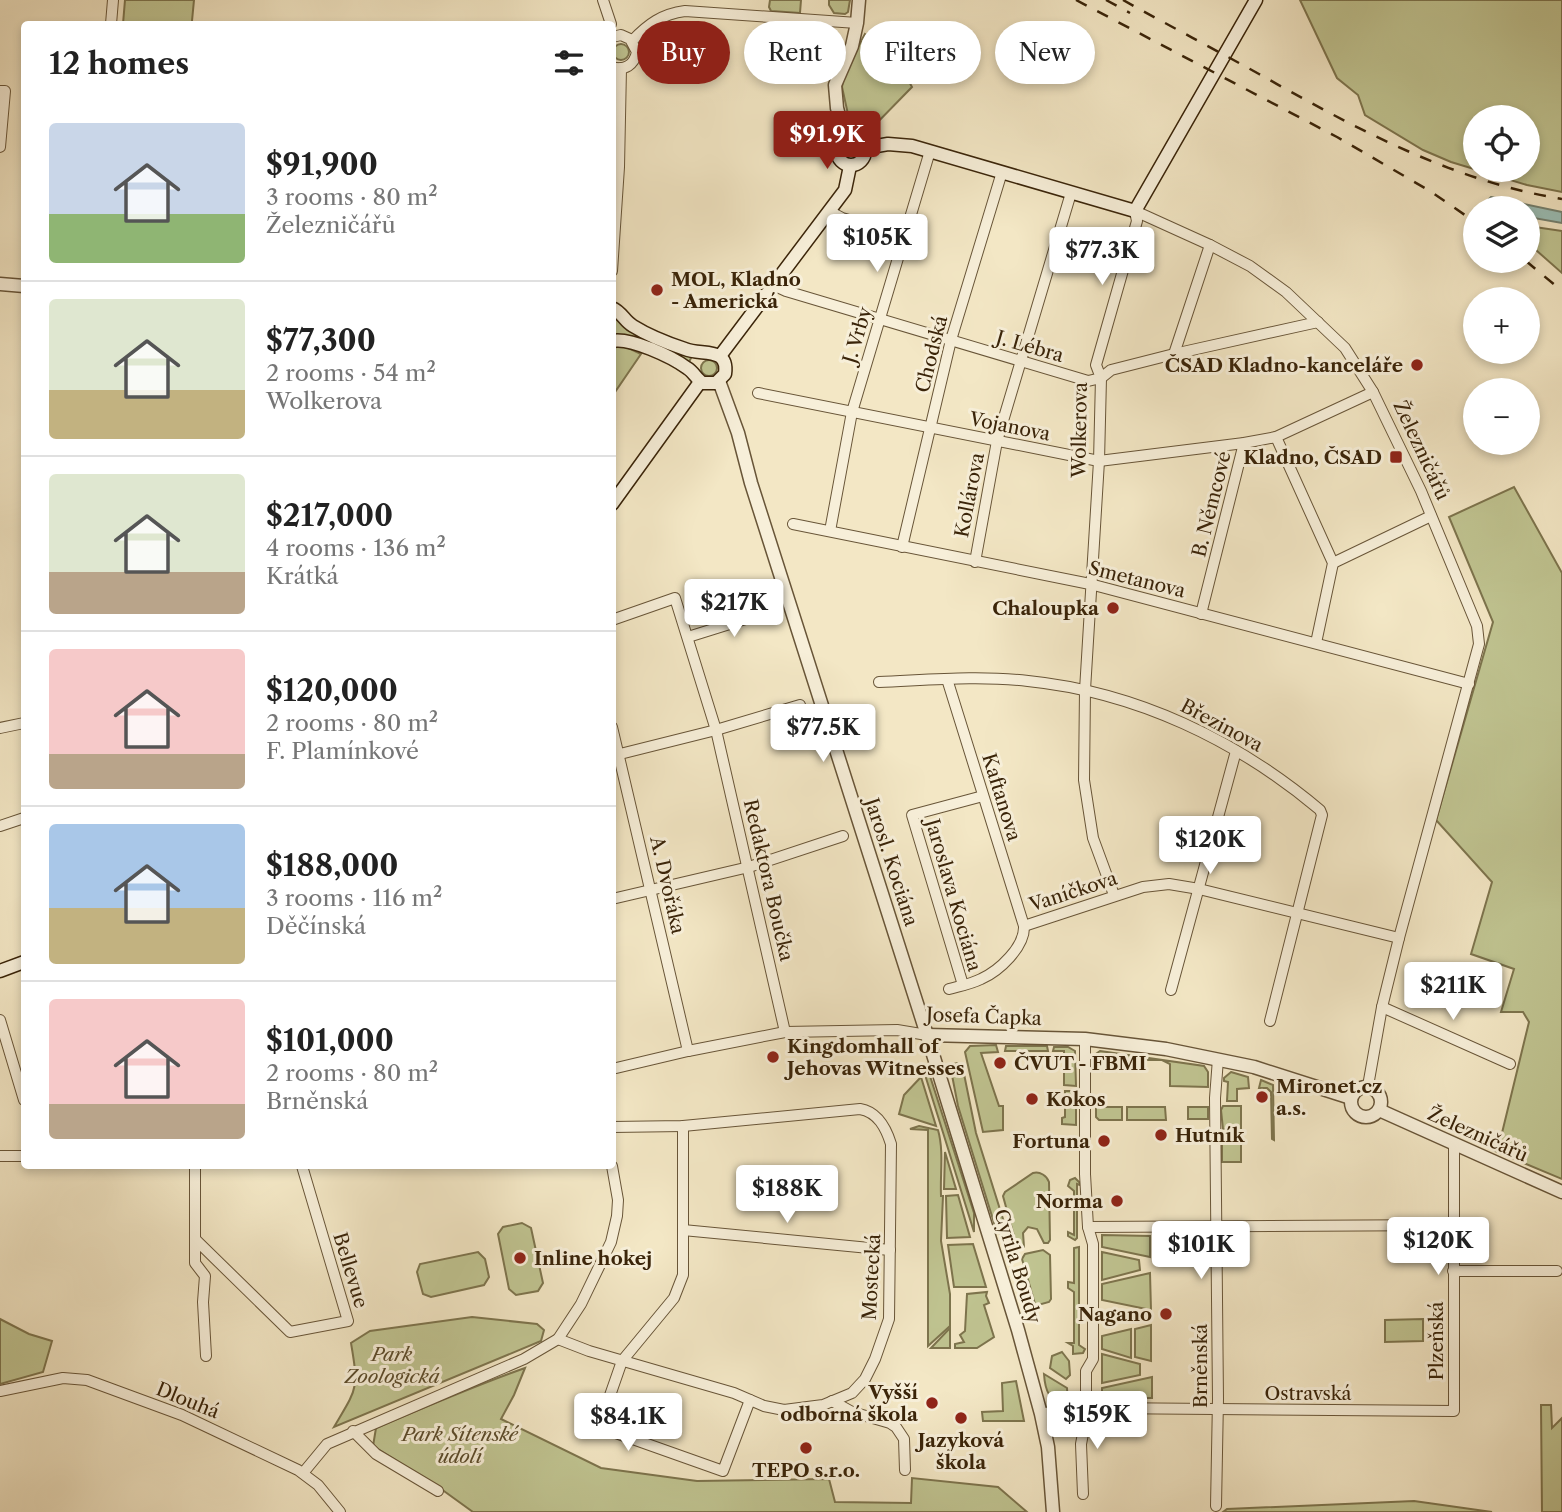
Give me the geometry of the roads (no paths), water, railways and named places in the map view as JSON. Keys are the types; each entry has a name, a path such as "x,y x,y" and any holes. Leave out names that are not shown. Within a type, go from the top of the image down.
{"street":[{"path":"111,21 113,0"},
{"path":"603,0 610,21"},
{"path":"845,138 837,108 835,85 852,46 858,23 859,0"},
{"name":"Wolkerova","path":"1114,895 1093,838 1084,780 1085,690 1101,378 1096,365 1137,221 1135,212 1256,0"},
{"path":"632,41 653,21 671,13 685,11 858,23"},
{"path":"616,35 632,41 636,49 635,59 629,66 617,68 619,155 616,205"},
{"path":"0,91 5,91 0,147"},
{"path":"845,138 856,138 865,148 862,161 850,166 840,161 836,154 837,146 845,138"},
{"name":"Železničářů","path":"865,148 896,144 930,151 1135,212 1210,245 1250,266 1286,292 1345,348 1373,391 1478,626 1479,644 1399,938 1382,1007 1368,1086"},
{"name":"J. Vrby","path":"830,531 852,412 930,151"},
{"path":"720,356 845,190 850,166"},
{"name":"Chodská","path":"902,547 951,340 1002,172"},
{"name":"Kollárova","path":"975,562 997,441 1071,193"},
{"path":"829,211 842,218 904,236"},
{"path":"1174,354 1210,245"},
{"path":"0,284 21,286"},
{"name":"J. Lébra","path":"775,286 1088,381 1101,378 1111,370 1318,322"},
{"path":"616,310 630,325 668,343 694,353 710,352 720,356 726,367 725,374 719,382 700,382 691,370 664,356 627,341 616,341"},
{"path":"616,498 700,382"},
{"name":"Jarosl. Kociána","path":"719,382 735,423 751,483 927,1035"},
{"name":"Vojanova","path":"758,393 1098,461 1276,437 1373,391"},
{"path":"1276,437 1333,563 1316,643"},
{"name":"B. Němcové","path":"1201,614 1244,443"},
{"path":"1333,563 1431,516"},
{"name":"Smetanova","path":"793,524 1090,584 1469,684"},
{"name":"Redaktora Boučka","path":"616,619 676,598 716,730 785,1032"},
{"path":"688,637 771,611"},
{"name":"Kaftanova","path":"947,679 1024,926"},
{"name":"Březinova","path":"879,682 1027,680 1129,701 1182,721 1236,751 1292,786 1320,810 1322,815 1270,1021"},
{"path":"616,755 800,705"},
{"path":"0,728 21,724"},
{"path":"1171,990 1236,751"},
{"name":"A. Dvořáka","path":"616,755 652,889 688,1051"},
{"name":"Jaroslava Kociána","path":"962,985 912,815 983,796"},
{"path":"0,826 21,819"},
{"path":"616,898 749,867 843,836"},
{"name":"Vaníčkova","path":"949,989 988,976 1021,942 1024,926 1114,895 1143,887 1169,884 1399,938"},
{"path":"0,971 21,963"},
{"path":"1382,1007 1510,1064"},
{"path":"0,1020 21,1090"},
{"name":"Josefa Čapka","path":"616,1068 785,1032 897,1030 927,1035 1085,1039 1219,1059 1351,1098"},
{"name":"Cyrila Boudy","path":"927,1035 1041,1414 1048,1447 1053,1512"},
{"path":"1083,1494 1081,1444 1086,1409 1086,1371 1093,1359 1093,1244 1088,1227 1085,1174 1088,1099 1085,1039"},
{"name":"Brněnská","path":"1216,1506 1215,1098 1219,1059"},
{"path":"1368,1086 1379,1094 1381,1102 1379,1110 1370,1117 1359,1115 1351,1107 1351,1098 1356,1090 1368,1086"},
{"name":"Mostecká","path":"558,1339 622,1361 734,1393 764,1406 784,1410 823,1405 852,1393 865,1379 881,1345 889,1319 891,1144 881,1122 867,1110 683,1126 616,1127"},
{"name":"Železničářů","path":"1379,1110 1562,1192"},
{"path":"683,1126 683,1275 674,1298 622,1361 599,1427 723,1471 750,1401"},
{"name":"Plzeňská","path":"1454,1145 1454,1411"},
{"path":"0,1156 21,1156"},
{"path":"195,1169 195,1264 205,1276 203,1302 206,1356"},
{"name":"Bellevue","path":"196,1240 289,1332 348,1321 303,1169"},
{"path":"303,1473 327,1444 524,1359 558,1339 581,1304 611,1242 618,1199 613,1169"},
{"path":"1088,1227 1452,1225"},
{"path":"683,1230 890,1250"},
{"path":"1453,1271 1558,1270"},
{"name":"Dlouhá","path":"0,1391 63,1378 87,1380 182,1415 303,1473 329,1496 340,1512"},
{"path":"832,1401 852,1412 896,1427 904,1440 905,1470"},
{"name":"Ostravská","path":"1041,1414 1086,1409 1454,1411"},
{"path":"353,1431 376,1454 438,1491"}],"water":[{"path":"1540,207 1562,212 1562,223 1540,219"}],"railway":[{"path":"1076,0 1337,137 1430,191 1463,214"},
{"path":"1106,0 1130,13"},
{"path":"1123,0 1331,114 1405,150 1482,179 1521,191 1562,199"},
{"path":"1540,273 1562,291"}],"place":[{"name":"MOL, Kladno - Americká","path":"657,290"},
{"name":"ČSAD Kladno-kanceláře","path":"1417,365"},
{"name":"Kladno, ČSAD","path":"1396,457"},
{"name":"Chaloupka","path":"1113,608"},
{"name":"Kingdomhall of Jehovas Witnesses","path":"773,1057"},
{"name":"ČVUT - FBMI","path":"1000,1063"},
{"name":"Mironet.cz a.s.","path":"1262,1097"},
{"name":"Kokos","path":"1032,1099"},
{"name":"Hutník","path":"1161,1135"},
{"name":"Fortuna","path":"1104,1141"},
{"name":"Norma","path":"1117,1201"},
{"name":"Inline hokej","path":"520,1258"},
{"name":"Nagano","path":"1166,1314"},
{"name":"Vyšší odborná škola","path":"932,1403"},
{"name":"Jazyková škola","path":"961,1418"},
{"name":"TEPO s.r.o.","path":"806,1448"}],"park label":[{"name":"Park Zoologická","path":"392,1365"},
{"name":"Park Sítenské údolí","path":"460,1445"}]}
